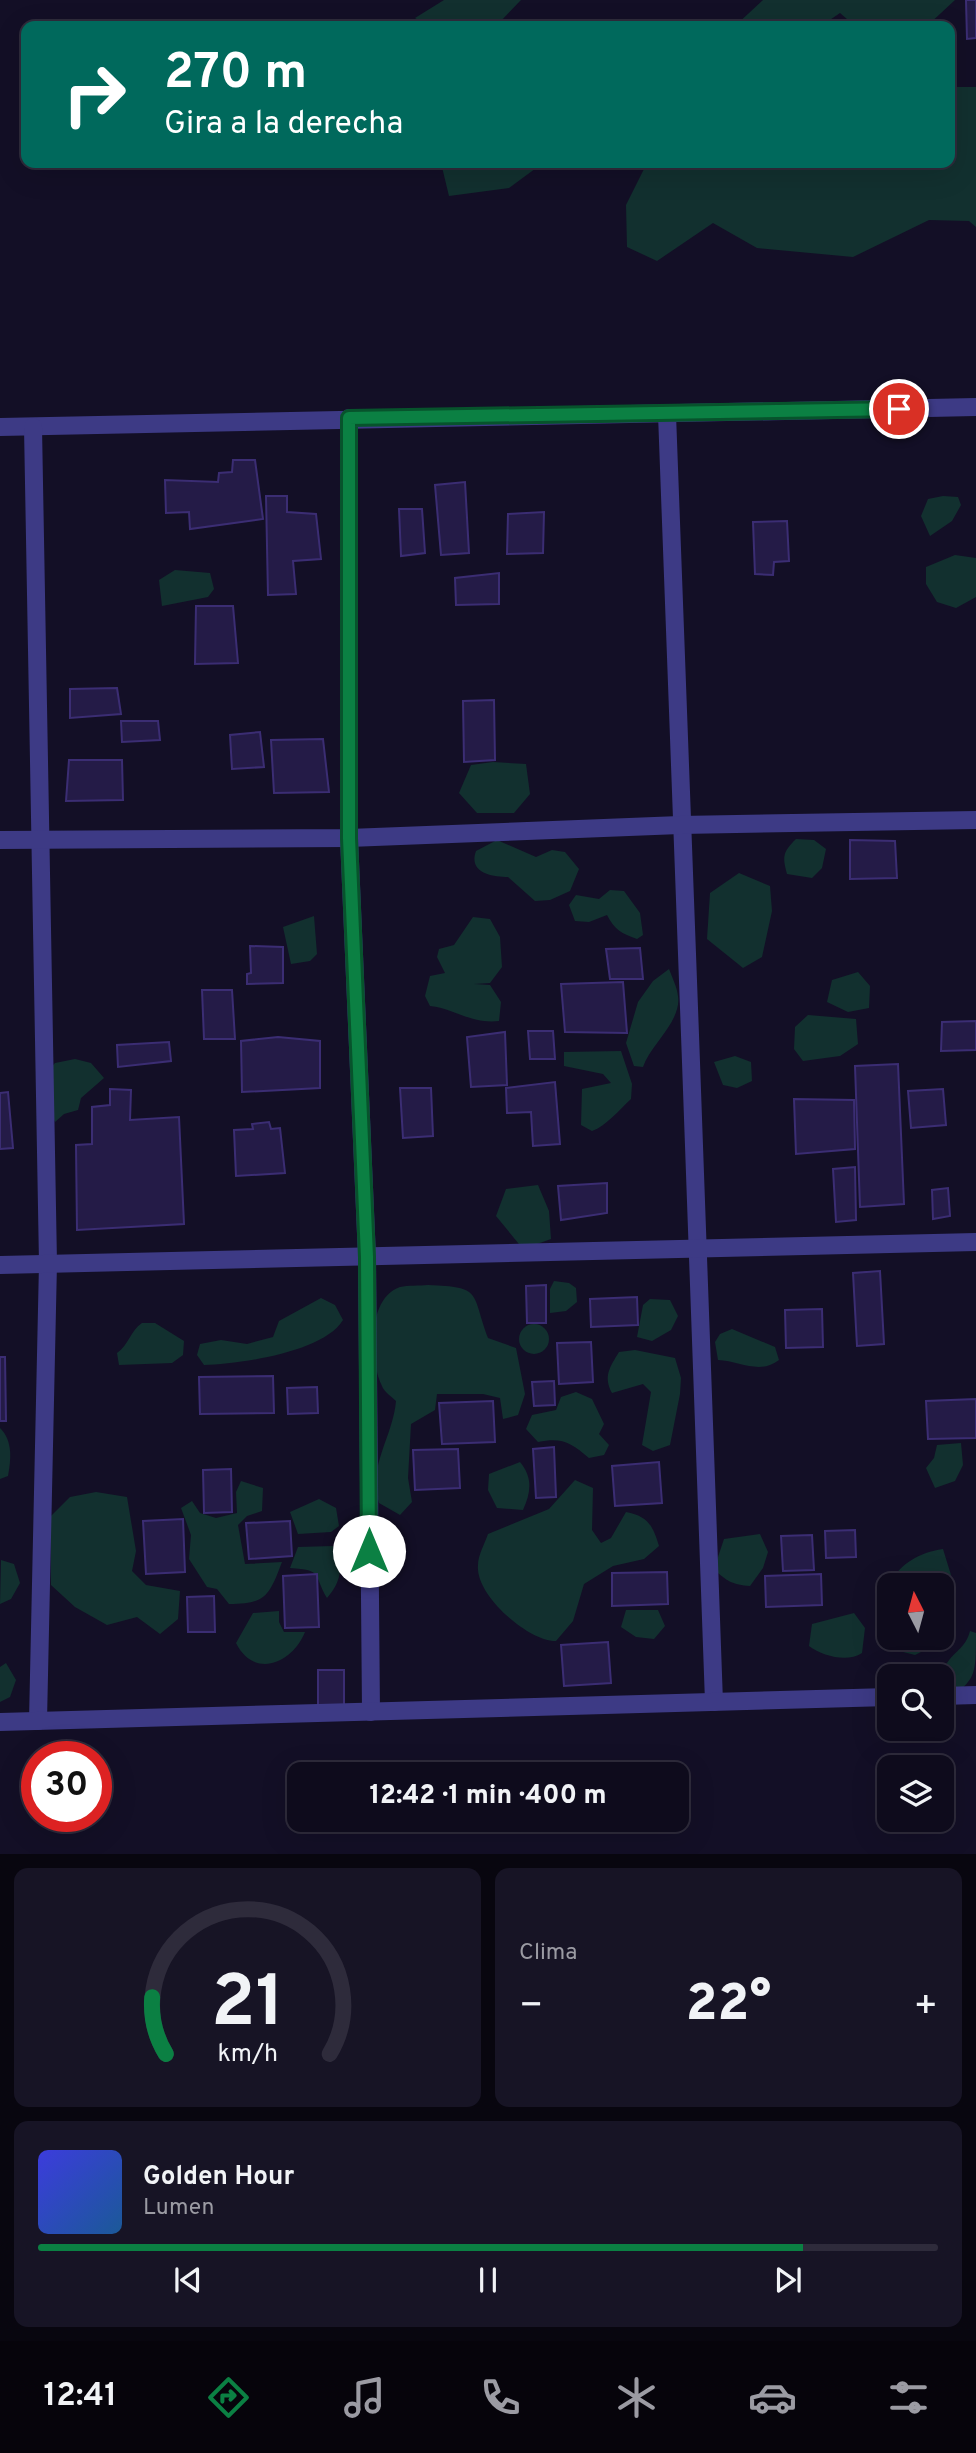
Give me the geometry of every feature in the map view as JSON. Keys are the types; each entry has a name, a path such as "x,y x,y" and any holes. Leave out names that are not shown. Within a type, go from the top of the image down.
{"street":[{"path":"0,427 976,407"},
{"path":"667,414 680,825 700,1251 714,1702"},
{"path":"349,418 349,838 367,1257 371,1712"},
{"path":"33,428 43,839 48,1264 38,1721"},
{"path":"0,840 349,838 680,825 976,821"},
{"path":"0,1265 700,1251 976,1242"},
{"path":"954,1696 976,1695"},
{"path":"0,1721 877,1698"}],"green space":[{"path":"444,0 521,0 501,21 420,21 415,18"},
{"path":"763,0 955,0 932,21 849,21 840,13 828,21 740,21"},
{"path":"955,87 976,87 976,227 969,221 929,220 853,257 757,248 713,223 657,261 627,247 626,205 644,168 955,168"},
{"path":"442,168 536,168 509,188 449,196"},
{"path":"958,497 961,505 952,521 930,536 921,516 928,499"},
{"path":"955,555 976,558 976,597 956,608 937,602 926,584 926,567"},
{"path":"175,570 210,573 214,589 208,597 162,606 159,580"},
{"path":"493,762 526,764 530,794 514,813 477,813 459,793 471,765"},
{"path":"796,839 814,840 826,849 822,868 812,878 787,874 785,855"},
{"path":"497,840 536,857 552,850 565,852 579,869 570,891 550,900 535,901 508,877 495,876 478,869 474,858 476,851"},
{"path":"739,873 770,886 772,911 762,957 743,968 707,939 710,893"},
{"path":"610,890 624,891 640,913 643,935 637,939 619,930 607,915 589,922 575,921 569,905 576,895 599,899"},
{"path":"314,916 317,954 310,961 291,964 283,927"},
{"path":"473,917 490,919 500,937 502,967 490,983 474,984 490,985 501,1002 499,1021 480,1020 430,1006 425,996 430,976 445,973 437,957 439,949 454,945"},
{"path":"669,969 678,996 675,1015 643,1067 634,1066 626,1043 638,1002 653,981"},
{"path":"858,972 870,986 869,1008 848,1012 827,1002 832,980"},
{"path":"808,1015 856,1019 858,1044 840,1056 803,1061 794,1049 795,1027"},
{"path":"621,1051 632,1084 631,1099 607,1122 592,1131 581,1125 582,1089 611,1083 603,1074 564,1066 564,1052"},
{"path":"735,1056 751,1062 752,1081 737,1088 723,1085 714,1062"},
{"path":"75,1059 91,1063 104,1078 81,1098 78,1110 64,1114 55,1122 39,1082 55,1063"},
{"path":"538,1185 549,1211 551,1239 523,1249 496,1216 506,1189"},
{"path":"554,1281 569,1283 576,1288 577,1302 566,1311 550,1313 550,1289"},
{"path":"428,1285 458,1288 472,1295 488,1338 516,1348 525,1394 518,1415 503,1419 500,1398 483,1394 437,1394 435,1410 411,1424 408,1478 412,1502 400,1515 379,1503 376,1490 378,1464 396,1401 384,1390 378,1375 373,1346 374,1331 381,1303 389,1293 400,1287"},
{"path":"321,1298 335,1305 343,1320 333,1331 318,1340 280,1354 238,1362 204,1365 197,1355 200,1344 221,1340 247,1344 273,1337 279,1321"},
{"path":"650,1299 670,1300 678,1316 671,1330 652,1341 637,1337 643,1305"},
{"path":"142,1323 155,1323 184,1341 183,1355 172,1363 119,1365 117,1353"},
{"path":"534,1324 545,1328 549,1339 545,1350 534,1354 523,1350 519,1339 523,1328"},
{"path":"732,1329 775,1347 779,1360 757,1367 718,1360 715,1342 720,1334"},
{"path":"635,1350 675,1358 681,1378 670,1445 653,1451 642,1445 651,1392 643,1384 612,1393 608,1382 610,1367 619,1352"},
{"path":"576,1392 592,1399 604,1424 599,1434 609,1445 604,1455 589,1458 565,1442 538,1442 526,1429 532,1415 556,1410 561,1397"},
{"path":"0,1428 9,1444 10,1457 8,1476 0,1479"},
{"path":"961,1443 963,1465 955,1481 935,1488 926,1468 934,1458 937,1445"},
{"path":"520,1462 529,1479 528,1497 523,1510 497,1508 488,1490 489,1474"},
{"path":"575,1480 593,1488 592,1530 601,1543 611,1538 626,1512 645,1519 659,1546 644,1559 613,1566 584,1584 573,1621 556,1641 532,1634 506,1615 485,1590 479,1577 478,1561 488,1534 549,1509"},
{"path":"241,1481 263,1488 262,1511 247,1516 238,1525 245,1564 282,1562 269,1590 259,1600 229,1604 217,1589 207,1587 189,1559 191,1535 181,1508 192,1501 200,1513 216,1518 237,1513 236,1492"},
{"path":"96,1492 127,1497 136,1551 132,1571 146,1585 180,1591 178,1619 160,1634 137,1617 107,1625 75,1607 51,1585 51,1516 70,1497"},
{"path":"319,1499 336,1508 339,1526 331,1532 298,1534 290,1512"},
{"path":"760,1534 768,1552 763,1568 750,1586 730,1582 714,1569 724,1539"},
{"path":"333,1546 339,1560 340,1573 327,1598 313,1572 290,1568 298,1547"},
{"path":"943,1549 950,1573 897,1573 906,1564 926,1553"},
{"path":"1,1560 14,1564 20,1583 11,1599 0,1604"},
{"path":"626,1610 658,1610 665,1626 654,1639 636,1637 621,1627"},
{"path":"279,1611 279,1622 284,1632 305,1632 299,1643 282,1659 262,1664 253,1661 236,1643 253,1613"},
{"path":"854,1613 865,1628 862,1653 842,1658 821,1653 809,1646 812,1624"},
{"path":"970,1631 976,1633 974,1669 968,1683 954,1695 954,1664 947,1664"},
{"path":"903,1650 923,1650 915,1655"},
{"path":"6,1663 16,1680 10,1697 0,1702 0,1667"}],"building":[{"path":"966,0 976,0 976,38 967,39"},
{"path":"233,460 255,460 263,519 190,529 189,512 166,513 165,480 218,482 219,473 232,472"},
{"path":"465,482 469,553 441,555 435,485"},
{"path":"266,496 287,496 287,512 316,514 321,559 293,561 296,594 268,595"},
{"path":"399,509 422,509 425,553 401,556"},
{"path":"544,512 543,553 507,554 508,514"},
{"path":"787,521 789,561 774,562 773,575 755,574 753,522"},
{"path":"499,573 499,604 456,605 455,578"},
{"path":"196,606 233,606 238,663 195,664"},
{"path":"117,688 121,714 70,718 70,689"},
{"path":"494,700 495,760 464,762 463,701"},
{"path":"121,721 158,721 160,740 122,742"},
{"path":"260,732 264,767 232,769 230,735"},
{"path":"323,739 329,792 274,793 271,740"},
{"path":"69,760 122,760 123,800 66,801"},
{"path":"850,840 895,841 897,878 850,879"},
{"path":"250,946 283,947 283,983 247,984 247,974 251,973"},
{"path":"640,948 643,979 610,979 606,949"},
{"path":"623,982 627,1033 565,1032 561,984"},
{"path":"202,990 232,990 235,1039 204,1039"},
{"path":"976,1021 976,1050 941,1051 942,1022"},
{"path":"528,1031 553,1031 555,1059 530,1059"},
{"path":"505,1032 507,1085 471,1087 467,1037"},
{"path":"278,1037 320,1041 320,1088 242,1092 241,1041"},
{"path":"169,1042 171,1061 118,1067 117,1045"},
{"path":"898,1064 904,1204 860,1207 855,1066"},
{"path":"555,1082 560,1144 533,1146 531,1112 507,1113 506,1088"},
{"path":"400,1088 431,1088 433,1136 403,1138"},
{"path":"110,1089 131,1090 130,1120 179,1117 184,1224 77,1230 76,1145 92,1144 92,1107 110,1105"},
{"path":"943,1089 946,1125 911,1128 908,1091"},
{"path":"8,1092 13,1148 0,1149 0,1093"},
{"path":"794,1099 854,1100 855,1149 796,1154"},
{"path":"269,1122 271,1129 280,1128 285,1173 236,1176 234,1130 253,1129 252,1124"},
{"path":"855,1167 856,1220 836,1222 833,1169"},
{"path":"607,1183 607,1213 561,1220 558,1186"},
{"path":"948,1188 950,1216 933,1219 932,1190"},
{"path":"880,1271 884,1344 857,1346 853,1273"},
{"path":"546,1285 546,1323 527,1323 526,1286"},
{"path":"637,1297 638,1325 591,1327 590,1299"},
{"path":"822,1309 823,1347 786,1348 785,1310"},
{"path":"591,1342 593,1382 559,1384 557,1343"},
{"path":"0,1357 5,1357 6,1421 0,1421"},
{"path":"273,1376 274,1413 200,1414 199,1377"},
{"path":"554,1381 555,1405 534,1406 532,1382"},
{"path":"317,1387 318,1413 288,1414 287,1388"},
{"path":"976,1399 976,1438 928,1439 926,1401"},
{"path":"493,1401 495,1442 442,1444 439,1403"},
{"path":"554,1447 556,1497 536,1498 533,1449"},
{"path":"458,1449 460,1488 415,1490 413,1450"},
{"path":"659,1462 662,1503 615,1506 612,1466"},
{"path":"231,1469 232,1512 204,1513 203,1470"},
{"path":"183,1519 185,1572 146,1574 143,1521"},
{"path":"290,1521 292,1556 249,1559 246,1523"},
{"path":"855,1530 856,1557 826,1558 825,1531"},
{"path":"812,1535 814,1570 783,1571 781,1536"},
{"path":"667,1572 668,1604 612,1606 612,1573"},
{"path":"317,1574 319,1627 285,1628 283,1576"},
{"path":"821,1574 822,1605 766,1607 765,1576"},
{"path":"214,1596 215,1632 188,1632 187,1597"},
{"path":"608,1642 611,1683 564,1686 561,1645"},
{"path":"318,1670 344,1670 344,1711 318,1711"}],"route":[{"path":"369,1551 367,1257 349,838 349,418 899,409"}]}
